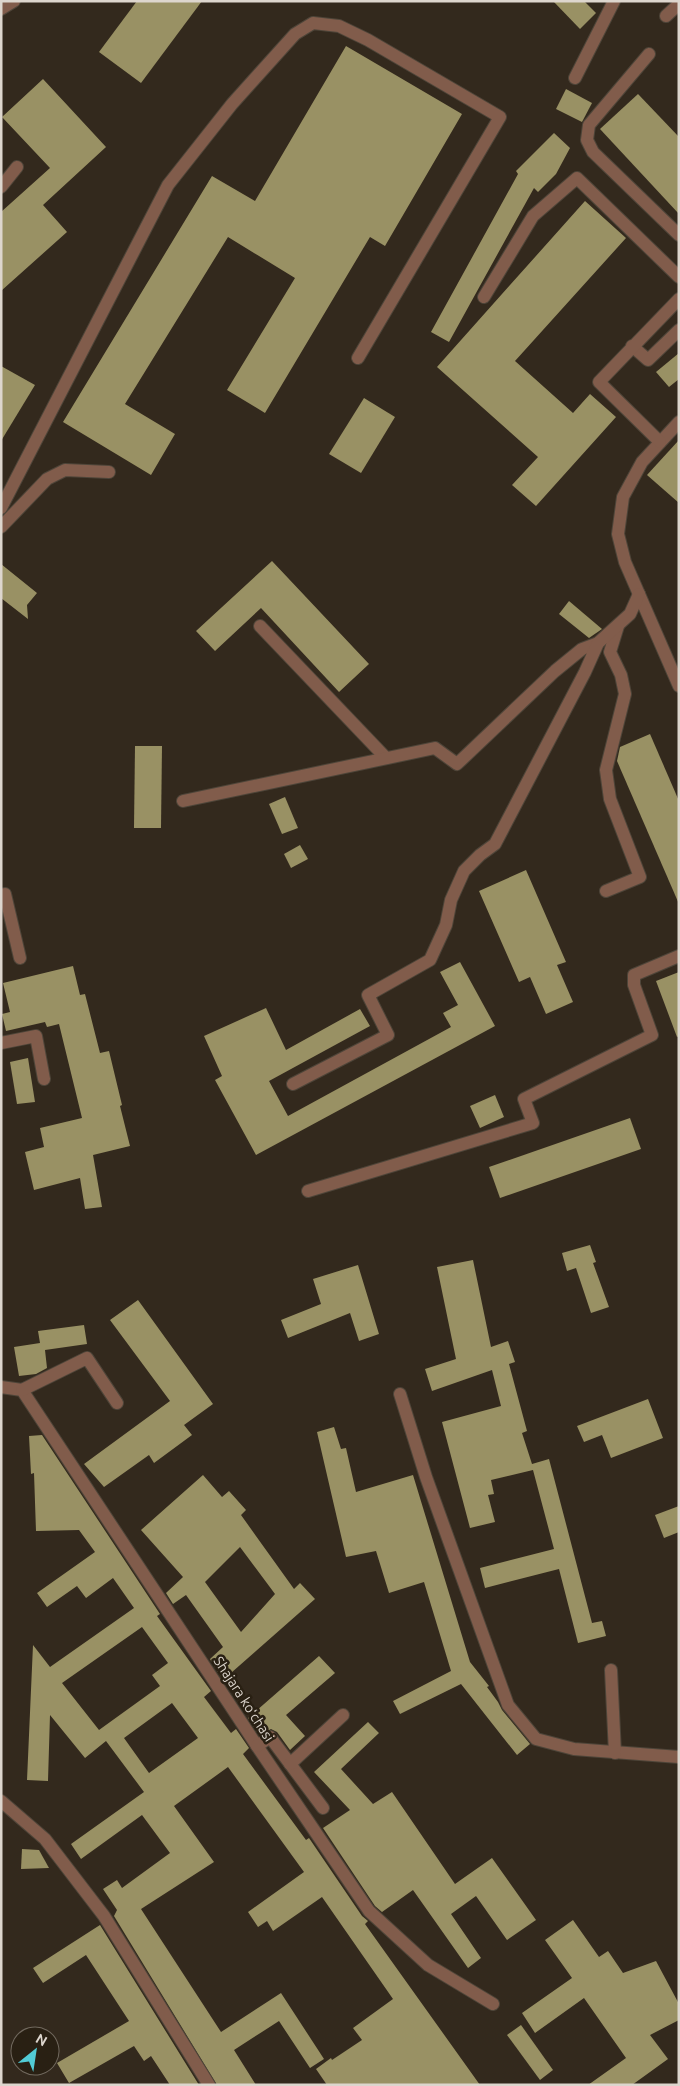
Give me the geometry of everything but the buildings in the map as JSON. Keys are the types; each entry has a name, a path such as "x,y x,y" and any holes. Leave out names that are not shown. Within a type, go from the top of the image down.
{"street":[{"path":"1,9 14,1"},
{"path":"575,78 614,1"},
{"path":"666,16 679,4"},
{"path":"1,508 168,185 232,104 295,34 313,23 339,26 368,40 500,117 358,358"},
{"path":"649,54 590,125 587,140 593,152 679,235"},
{"path":"1,187 18,167"},
{"path":"484,297 533,216 577,178 679,277"},
{"path":"660,442 599,382 679,299"},
{"path":"632,346 648,360 679,330"},
{"path":"679,422 642,462 624,497 618,534 625,562 679,686"},
{"path":"1,527 47,479 65,470 109,472"},
{"path":"183,801 436,748 457,764 555,671 582,649 598,643 618,626 630,614 639,594"},
{"path":"260,626 386,758"},
{"path":"606,891 640,877 633,863 610,799 606,770 624,694 621,675 610,652 618,626"},
{"path":"293,1084 388,1035 368,995 430,960 446,925 451,900 464,871 480,855 495,844 585,672 598,643"},
{"path":"2,891 20,958"},
{"path":"308,1191 533,1123 524,1099 652,1035 634,985 634,974 679,956"},
{"path":"1,1044 36,1036 44,1079"},
{"path":"1,1387 22,1390 87,1358 117,1403"},
{"name":"Shajara koʻchasi","path":"22,1390 257,1746 369,1911 428,1965 493,2004"},
{"path":"400,1394 426,1477 508,1705 536,1739 574,1749 679,1758"},
{"path":"611,1670 615,1753"},
{"path":"290,1764 342,1715"},
{"path":"257,1746 270,1737 323,1808"},
{"path":"1,1801 45,1839 104,1916 209,2085"}]}
